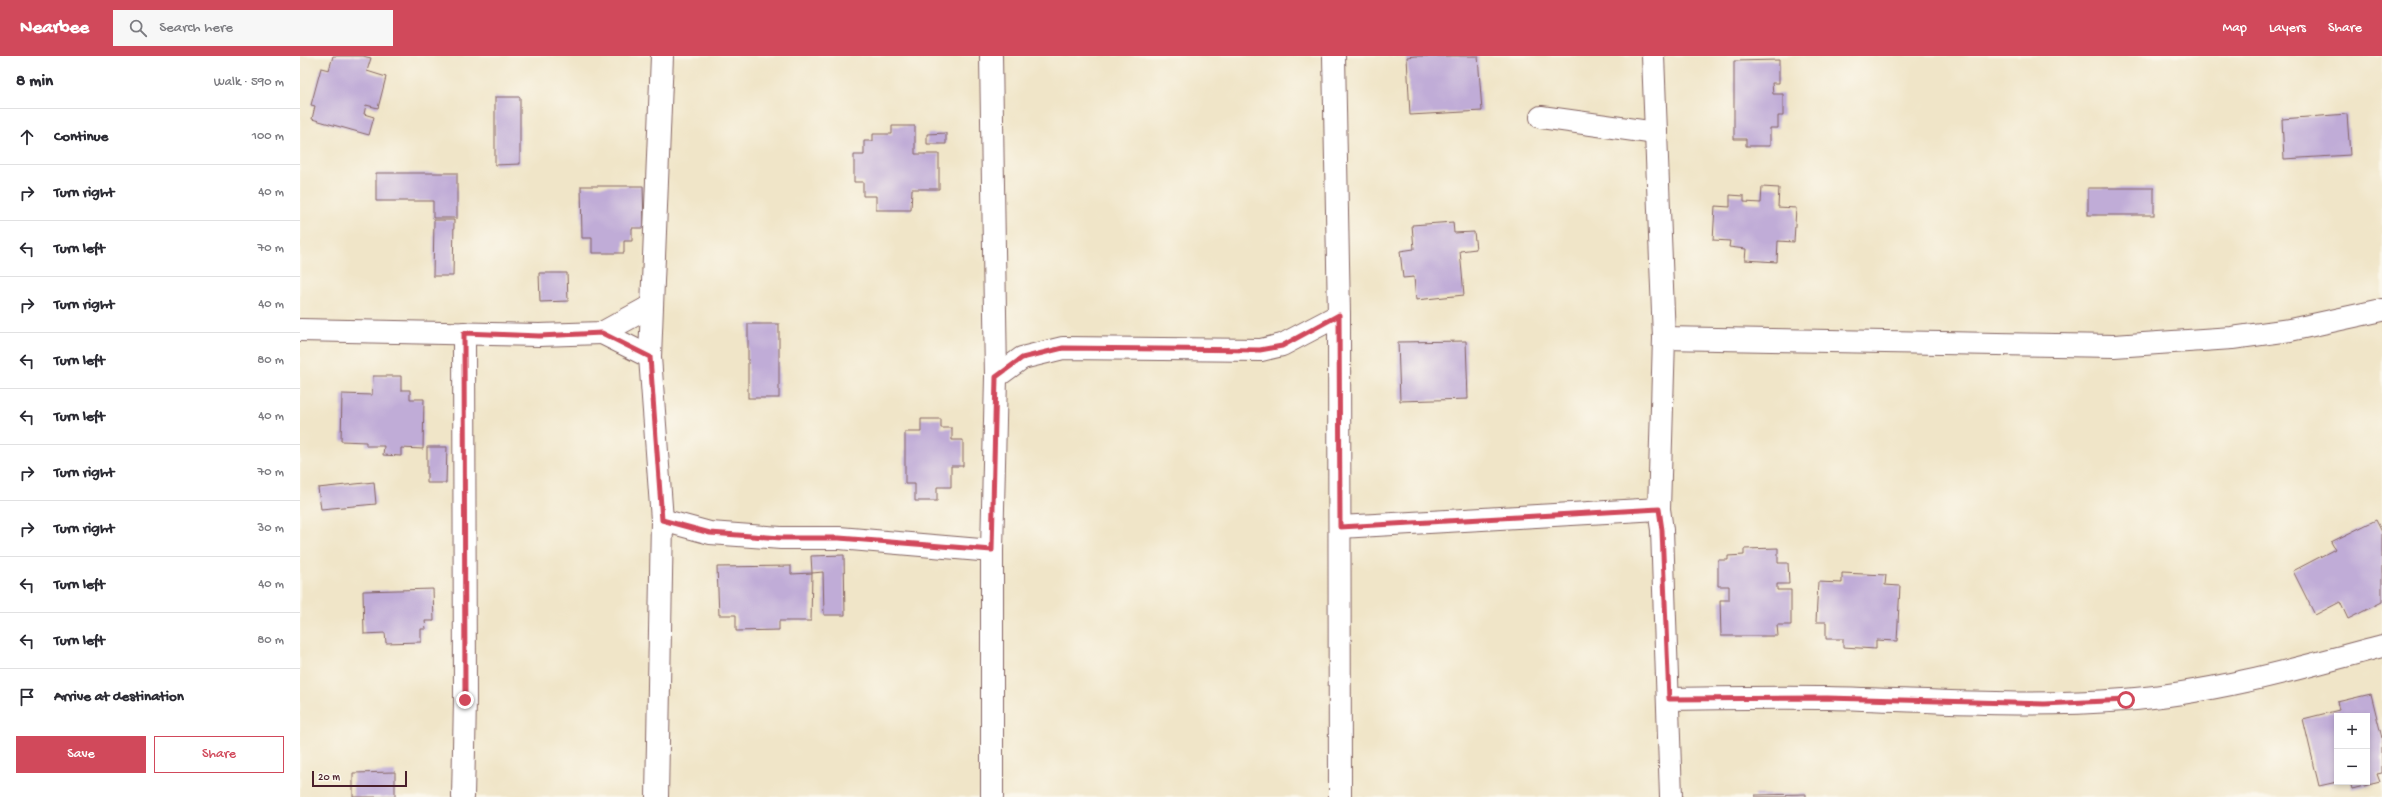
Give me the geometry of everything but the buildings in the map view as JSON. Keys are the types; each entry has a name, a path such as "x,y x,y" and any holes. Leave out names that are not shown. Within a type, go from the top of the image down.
{"street":[{"path":"657,797 662,520 650,357 662,56"},
{"path":"991,56 996,377 992,550 992,797"},
{"path":"1334,56 1339,315 1340,797"},
{"path":"1653,56 1664,338 1659,509 1662,530 1669,699 1671,797"},
{"path":"1541,117 1656,133"},
{"path":"300,330 539,336 602,333 651,306"},
{"path":"1664,338 2114,346 2232,338 2290,330 2382,310"},
{"path":"996,377 1022,358 1063,348 1260,350 1282,346 1339,315"},
{"path":"463,797 465,700 464,333"},
{"path":"602,333 650,357"},
{"path":"1340,527 1659,509"},
{"path":"662,520 710,533 781,538 846,538 992,550"},
{"path":"1669,699 1827,698 2044,704 2126,700 2190,692 2250,680 2382,646"}],"route":[{"path":"465,700 464,333 539,336 602,333 650,357 662,520 710,533 781,538 839,538 906,542 992,550 996,377 1022,358 1063,348 1260,350 1282,346 1339,315 1340,527 1659,509 1662,530 1669,699 1827,698 1949,703 2044,704 2126,700"}]}
